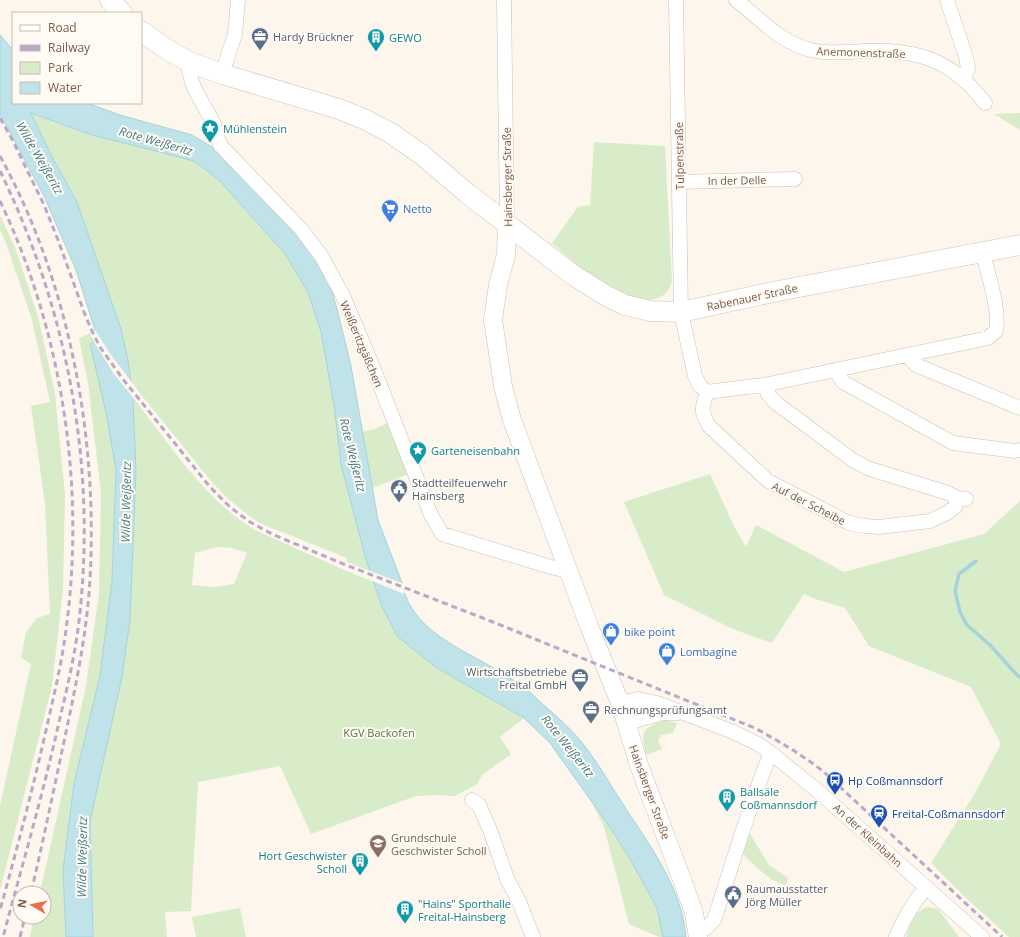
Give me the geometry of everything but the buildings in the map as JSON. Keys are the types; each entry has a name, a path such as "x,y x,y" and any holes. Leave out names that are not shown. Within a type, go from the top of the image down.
{"main road":[{"path":"110,0 121,12"},
{"name":"Rabenauer Straße","path":"142,32 189,62 222,74 364,118 416,150 507,224 573,275 605,295 625,305 644,310 681,312 781,291 1020,245"}],"street":[{"path":"222,74 235,34 238,0"},
{"name":"Hainsberger Straße","path":"504,0 507,224 506,255 498,285 493,320 503,386 512,420 620,703 639,765 694,913 698,934"},
{"name":"Tulpenstraße","path":"676,0 681,312"},
{"name":"Anemonenstraße","path":"736,0 777,34 794,45 811,50 831,52 894,51 909,53 930,60 959,75 973,88 984,103"},
{"path":"947,0 966,57 968,69 965,75 959,75"},
{"name":"Weißeritzgäßchen","path":"189,62 188,69 194,88 214,124 217,140 221,146 297,224 322,257 343,296 371,362 431,515 442,534 551,567 559,569 567,567"},
{"name":"In der Delle","path":"679,182 795,179"},
{"path":"681,312 695,376 700,386 707,392 764,385 988,338 996,332 997,322 983,253"},
{"path":"907,355 916,365 1020,408"},
{"path":"838,369 839,376 843,382 953,443 1015,452 1020,450"},
{"name":"Auf der Scheibe","path":"707,392 702,408 703,417 709,426 768,482 849,523 879,527 930,521 947,513 962,499 948,493 870,469 854,461 776,403 768,394 764,385"},
{"name":"An der Kleinbahn","path":"620,703 638,699 657,702 731,731 758,744 819,792 982,937"},
{"name":"An der Kleinbahn","path":"627,723 663,713 682,712"},
{"path":"698,934 714,920 742,832 771,753"},
{"path":"472,800 479,805 490,830 508,881 518,899 533,937"},
{"path":"896,937 914,901 926,887"}],"green space":[{"path":"31,113 92,135 194,161 219,180 285,254 308,292 321,332 334,405 341,464 370,571 347,562 347,558 257,522 227,498 211,481 131,382 121,329 77,202 51,155"},
{"path":"1020,113 1020,130 994,114"},
{"path":"594,142 665,146 672,281 667,292 659,297 650,300 639,299 607,287 587,274 552,243 578,207 590,205"},
{"path":"0,215 16,250 39,320 55,394 65,495 63,589 52,686 0,890 0,806 31,664 21,658 26,632 37,618 50,614 45,503 31,406 50,402 32,320 6,243 0,230"},
{"path":"89,334 94,342 116,470 112,581 100,676 74,783 63,870 66,937 30,937 32,925 52,925 52,885 42,885 86,686 99,593 101,493 88,383 79,338"},
{"name":"KGV Backofen","path":"135,400 189,471 204,488 237,518 255,530 374,582 382,607 437,668 524,718 500,737 511,754 482,775 477,784 455,796 416,796 311,834 280,766 198,782 191,911 165,912 167,937 93,937 90,821 122,677 130,620 136,471 133,401","holes":["217,547 232,548 247,553 234,584 214,587 192,585 195,553"]},
{"path":"389,422 409,474 372,488 362,432 375,429"},
{"path":"710,474 734,526 746,547 756,525 844,572 984,534 1020,501 1020,937 1009,937 965,897 931,863 975,793 1001,744 971,687 869,646 845,608 804,594 772,643 733,629 664,595 624,502"},
{"path":"665,720 677,723 673,733 661,735 658,741 662,749 646,755 643,741 645,732 651,726"},
{"path":"591,800 629,857 657,908 663,937 659,937 629,924 604,827"},
{"path":"749,832 769,865 788,878 786,885 780,884 769,877 742,853"},
{"path":"928,907 938,909 959,937 906,937 913,919 919,912"},
{"path":"240,908 246,937 196,937 192,917"}],"water":[{"path":"0,35 12,49 12,104 90,104 120,115 192,135 212,147 251,183 305,241 330,285 337,309 351,366 378,520 408,602 419,618 433,631 449,643 503,673 524,687 564,723 582,742 603,772 665,871 679,903 686,937 663,937 657,908 629,857 609,826 550,743 524,718 437,668 398,637 382,607 366,560 341,464 334,405 321,332 308,292 285,254 219,180 194,161 92,135 31,113 51,155 77,202 121,329 131,382 141,394 133,401 136,471 130,620 122,677 90,821 93,937 66,937 63,870 74,783 100,676 112,581 116,470 106,412 90,344 94,342 89,334 95,330 76,270 44,196 0,114"}],"pier":[{"path":"95,330 111,355 141,394 135,400 114,374 89,334"},
{"path":"368,570 404,584 404,594 372,581"}],"waterway":[{"path":"976,561 959,574 955,591 960,612 967,625 990,645 1020,677"}],"railway":[{"path":"0,118 12,139 44,205 84,312 100,347 122,378 210,487 230,507 250,522 274,535 755,728 817,766 1002,937"},
{"path":"0,156 24,204 44,255 61,308 74,361 83,416 89,470 91,525 90,579 84,639 69,717 33,885"},
{"path":"0,171 24,224 44,279 60,334 72,391 80,448 84,505 84,563 79,621 73,659 46,776 3,937"},
{"path":"0,201 21,250 39,301 53,353 63,407 70,461 73,515 72,569 67,622 61,661 36,772 0,910"},
{"path":"20,937 23,925"}],"place":[{"name":"Hardy Brückner","path":"260,51"},
{"name":"GEWO","path":"376,52"},
{"name":"Mühlenstein","path":"210,143"},
{"name":"Netto","path":"390,223"},
{"name":"Garteneisenbahn","path":"418,465"},
{"name":"Stadtteilfeuerwehr Hainsberg","path":"399,503"},
{"name":"bike point","path":"611,646"},
{"name":"Lombagine","path":"667,666"},
{"name":"Wirtschaftsbetriebe Freital GmbH","path":"580,692"},
{"name":"Rechnungsprüfungsamt","path":"591,724"},
{"name":"Hp Coßmannsdorf","path":"835,795"},
{"name":"Ballsäle Coßmannsdorf","path":"727,812"},
{"name":"Freital-Coßmannsdorf","path":"879,828"},
{"name":"Grundschule Geschwister Scholl","path":"378,858"},
{"name":"Hort Geschwister Scholl","path":"360,876"},
{"name":"Raumausstatter Jörg Müller","path":"733,909"},
{"name":"\"Hains\" Sporthalle Freital-Hainsberg","path":"405,924"}],"water label":[{"name":"Rote Weißeritz","path":"156,141"},
{"name":"Wilde Weißeritz","path":"40,158"},
{"name":"Rote Weißeritz","path":"353,455"},
{"name":"Wilde Weißeritz","path":"126,502"},
{"name":"Rote Weißeritz","path":"568,746"},
{"name":"Wilde Weißeritz","path":"82,857"}]}
